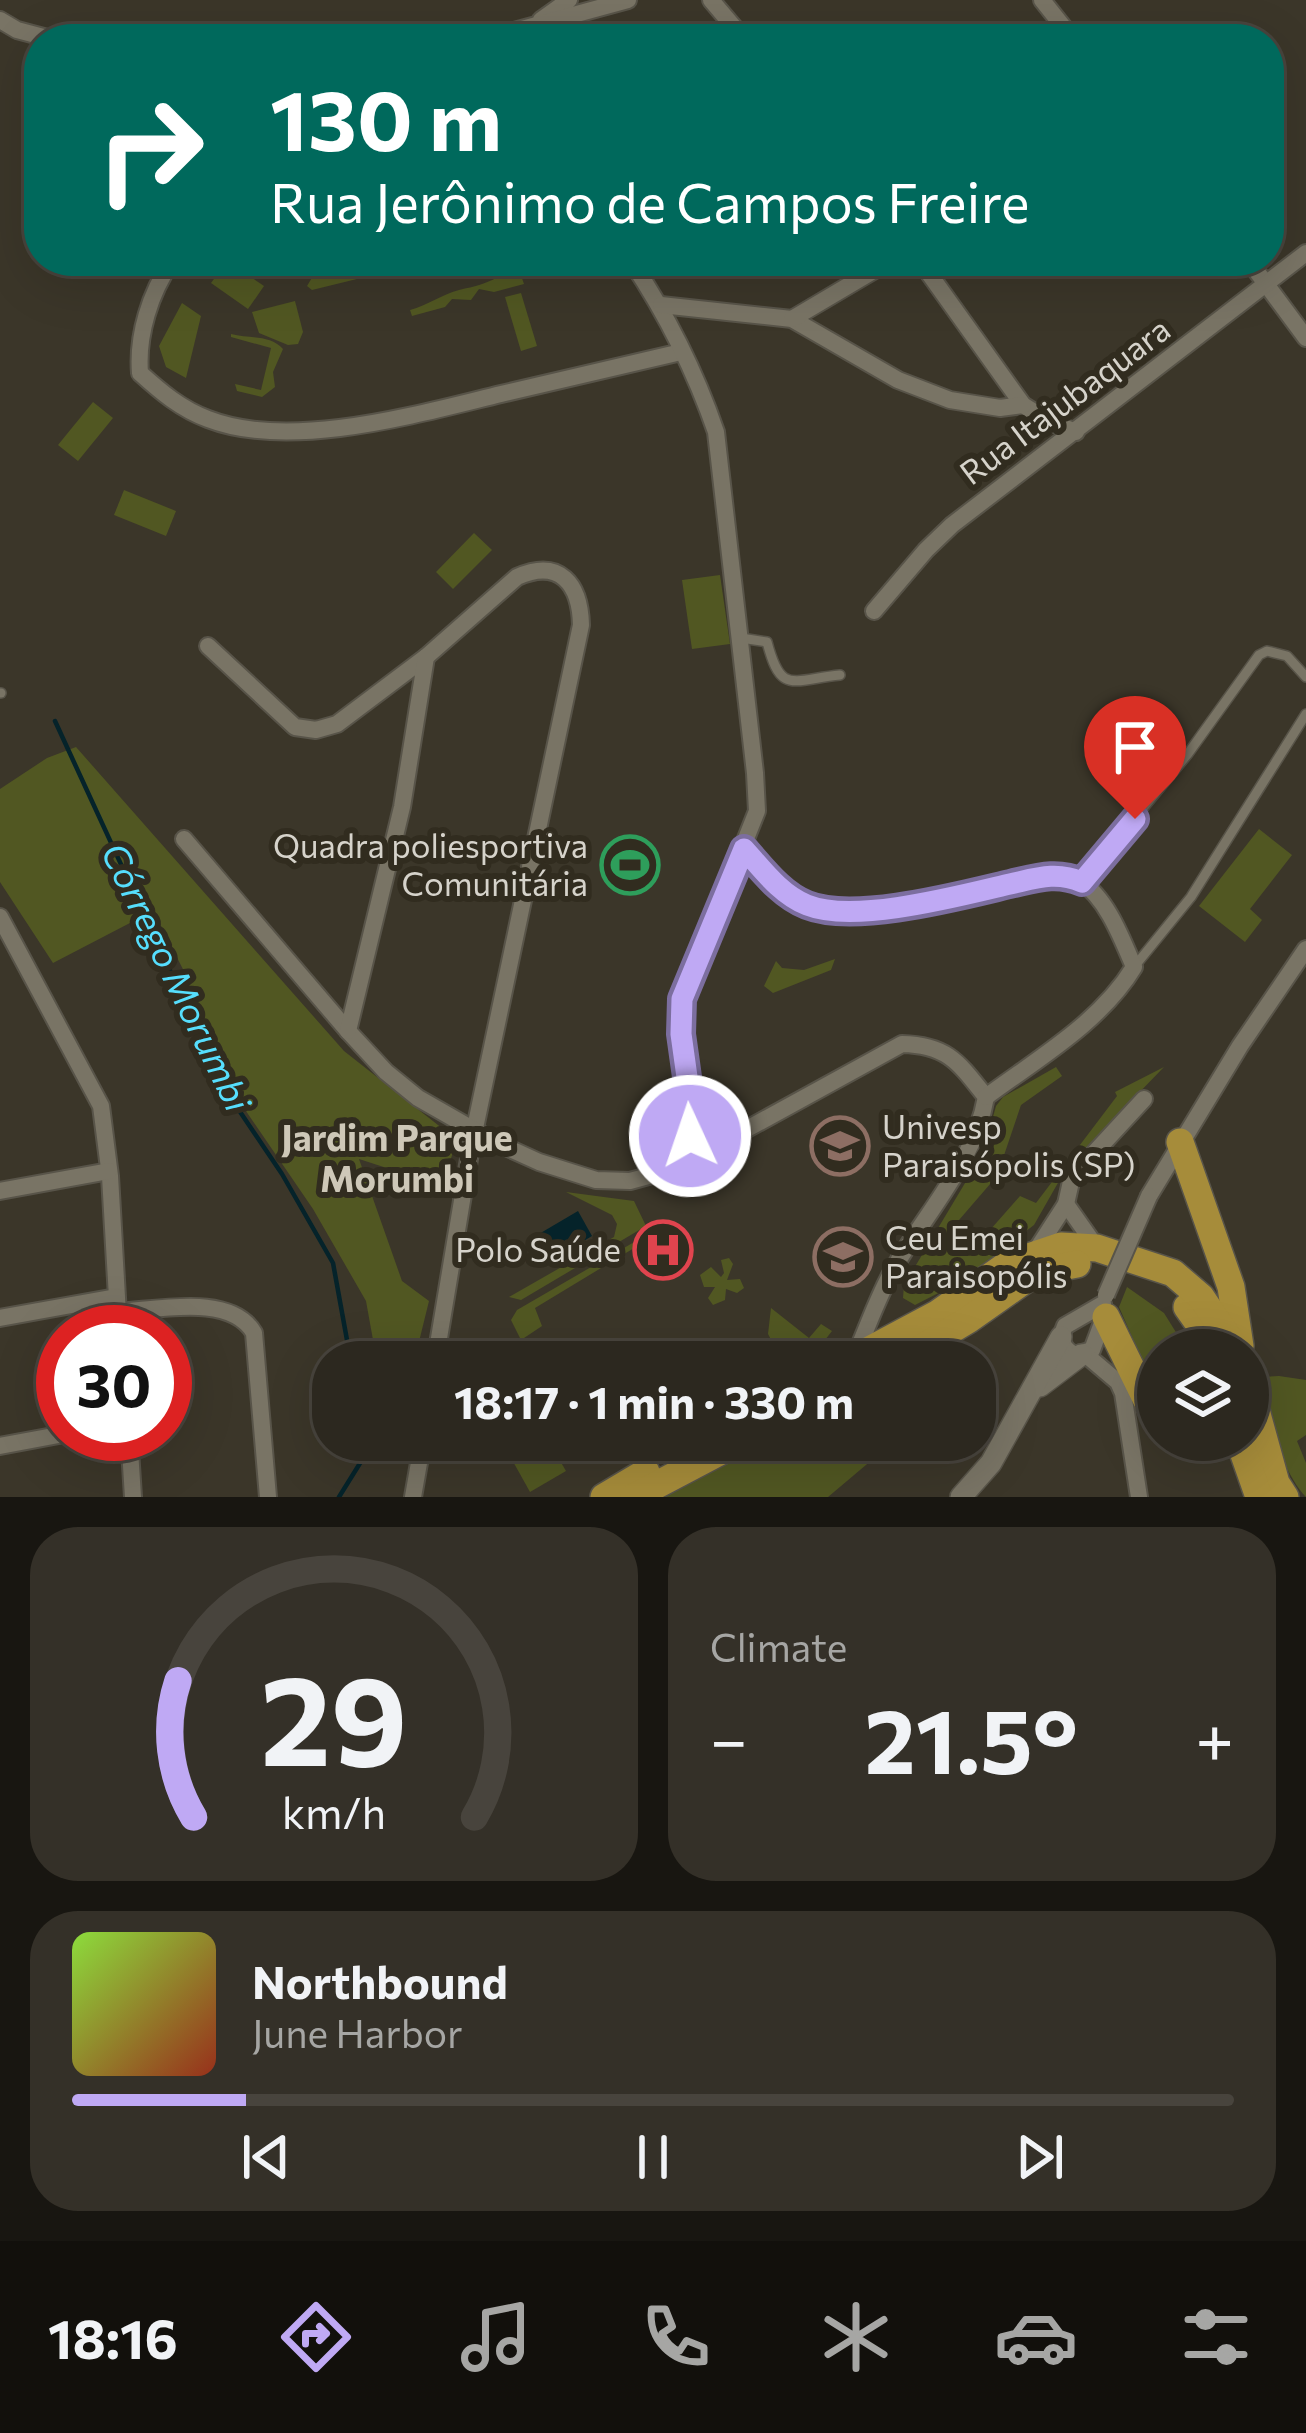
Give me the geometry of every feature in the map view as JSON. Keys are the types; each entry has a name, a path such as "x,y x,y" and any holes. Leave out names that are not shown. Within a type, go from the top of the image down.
{"main road":[{"path":"1180,1142 1231,1287 1236,1329"},
{"path":"912,1341 937,1314 1008,1264 1061,1246 1097,1247 1173,1273 1201,1297 1224,1329"},
{"path":"921,1341 968,1320 1036,1273 1081,1264 1106,1265 1160,1285 1190,1309 1203,1329"},
{"path":"1096,1327 1137,1390"},
{"path":"1269,1458 1285,1497"},
{"path":"604,1497 665,1461"},
{"path":"634,1497 702,1461"},
{"path":"1246,1461 1259,1497"}],"street":[{"path":"541,24 569,0"},
{"path":"557,24 628,0"},
{"path":"711,0 731,24"},
{"path":"1042,0 1061,24"},
{"path":"161,276 138,346 140,373 170,400 211,421 258,428 315,430 387,421 681,352"},
{"path":"642,276 700,383 716,432 757,811 682,999 681,1034 693,1120 674,1168"},
{"path":"791,319 864,276"},
{"path":"931,276 1023,405 1076,432"},
{"path":"1261,276 1306,338"},
{"name":"Rua Itajubaquara","path":"874,611 952,525 1277,276"},
{"path":"661,305 791,319 898,380 950,400 1000,408 1023,405"},
{"path":"208,646 295,727 316,730 337,724 426,657 517,577 534,570 562,577 580,598 581,626 474,1131 439,1341"},
{"path":"348,1031 402,807 426,657"},
{"path":"184,839 386,1072 418,1098 474,1131 539,1162 596,1180 629,1181 674,1168 902,1044 930,1045 956,1060 986,1097"},
{"path":"744,849 776,884 805,904 841,914 950,898 1057,874 1082,882 1110,918 1134,967 1086,1022 986,1097 970,1149 894,1267 859,1341"},
{"path":"0,917 101,1106 116,1304"},
{"path":"1031,1395 1096,1327 1149,1196 1306,949"},
{"path":"689,1099 704,1120 740,1133"},
{"path":"1034,1252 1066,1204 1072,1178 1144,1099"},
{"path":"0,1191 109,1171"},
{"path":"1066,1204 1097,1247"},
{"path":"894,1267 890,1311 902,1341"},
{"path":"0,1318 116,1304 221,1308 247,1321 254,1333 268,1497"},
{"path":"961,1497 991,1463 1069,1328 1090,1323 1096,1327 1123,1393 1139,1497"},
{"path":"1069,1328 1070,1352 1096,1327"},
{"path":"1069,1328 1096,1327"},
{"path":"0,1446 36,1439"},
{"path":"131,1461 133,1497"},
{"path":"413,1497 419,1461"}],"lane":[{"path":"741,638 766,642 772,666 787,681 840,674"},
{"path":"1082,882 1187,755 1259,655 1267,651 1287,656 1306,677"},
{"path":"1134,967 1191,898 1306,714"}],"green space":[{"path":"216,276 249,276 264,286 248,309 211,283"},
{"path":"313,276 361,278 312,290 307,286"},
{"path":"521,276 524,284 494,292 479,289 471,300 452,299 445,307 412,316 410,310 498,277"},
{"path":"521,293 537,346 521,351 505,297"},
{"path":"295,301 303,332 298,344 288,345 259,333 252,312"},
{"path":"182,303 201,316 186,378 166,367 159,346"},
{"path":"231,334 266,339 283,349 273,372 275,387 262,397 237,391 235,384 261,390 271,348"},
{"path":"93,402 113,418 78,461 58,445"},
{"path":"124,490 176,511 166,536 114,515"},
{"path":"474,533 492,550 453,589 436,572"},
{"path":"720,575 730,644 692,649 682,580"},
{"path":"76,747 344,1051 457,1140 442,1186 359,1159 402,1281 429,1301 419,1341 373,1341 366,1301 313,1209 209,1057 187,977 153,911 53,963 0,882 0,789 47,758"},
{"path":"1259,829 1292,855 1250,909 1262,920 1245,942 1199,906"},
{"path":"835,959 831,970 773,993 764,986 776,961 782,968 804,970"},
{"path":"1056,1067 1062,1076 1021,1105 997,1176 953,1227 975,1247 1020,1196 1036,1203 1117,1096 1115,1092 1164,1067 1067,1167 1034,1225 960,1282 915,1305 903,1298 904,1285 983,1153 996,1106 1003,1097"},
{"path":"566,1192 634,1201 646,1226 521,1300 509,1297 614,1237 617,1224 612,1215"},
{"path":"648,1234 649,1239 535,1308 542,1326 521,1340 511,1320 517,1310"},
{"path":"729,1258 733,1264 727,1280 740,1279 744,1288 737,1293 726,1289 725,1300 713,1305 708,1298 715,1287 704,1287 700,1275 711,1267 721,1277 721,1260"},
{"path":"1127,1287 1164,1313 1174,1329 1137,1329 1137,1348 1119,1307"},
{"path":"771,1308 809,1338 821,1324 832,1331 824,1341 772,1341 768,1334"},
{"path":"1269,1377 1306,1380 1306,1435 1297,1441 1306,1463 1306,1497 1277,1441 1269,1412"},
{"path":"513,1461 560,1461 566,1471 530,1492"},
{"path":"711,1461 871,1461 828,1497 650,1497"}],"water":[{"path":"578,1211 592,1236 542,1266 527,1241"}],"waterway":[{"name":"Córrego Morumbi","path":"55,721 224,1088 282,1174 333,1263 347,1341"},
{"name":"Córrego Morumbi","path":"339,1497 361,1461"}],"place":[{"name":"Quadra poliesportiva Comunitária","path":"630,865"},
{"name":"Univesp Paraisópolis (SP)","path":"840,1146"},
{"name":"Polo Saúde","path":"663,1250"},
{"name":"Ceu Emei Paraisopólis","path":"843,1257"}],"district":[{"name":"Jardim Parque Morumbi","path":"397,1158"}],"route":[{"path":"690,1136 693,1120 681,1034 682,999 744,849 776,884 805,904 841,914 950,898 1057,874 1082,882 1135,819"}]}
